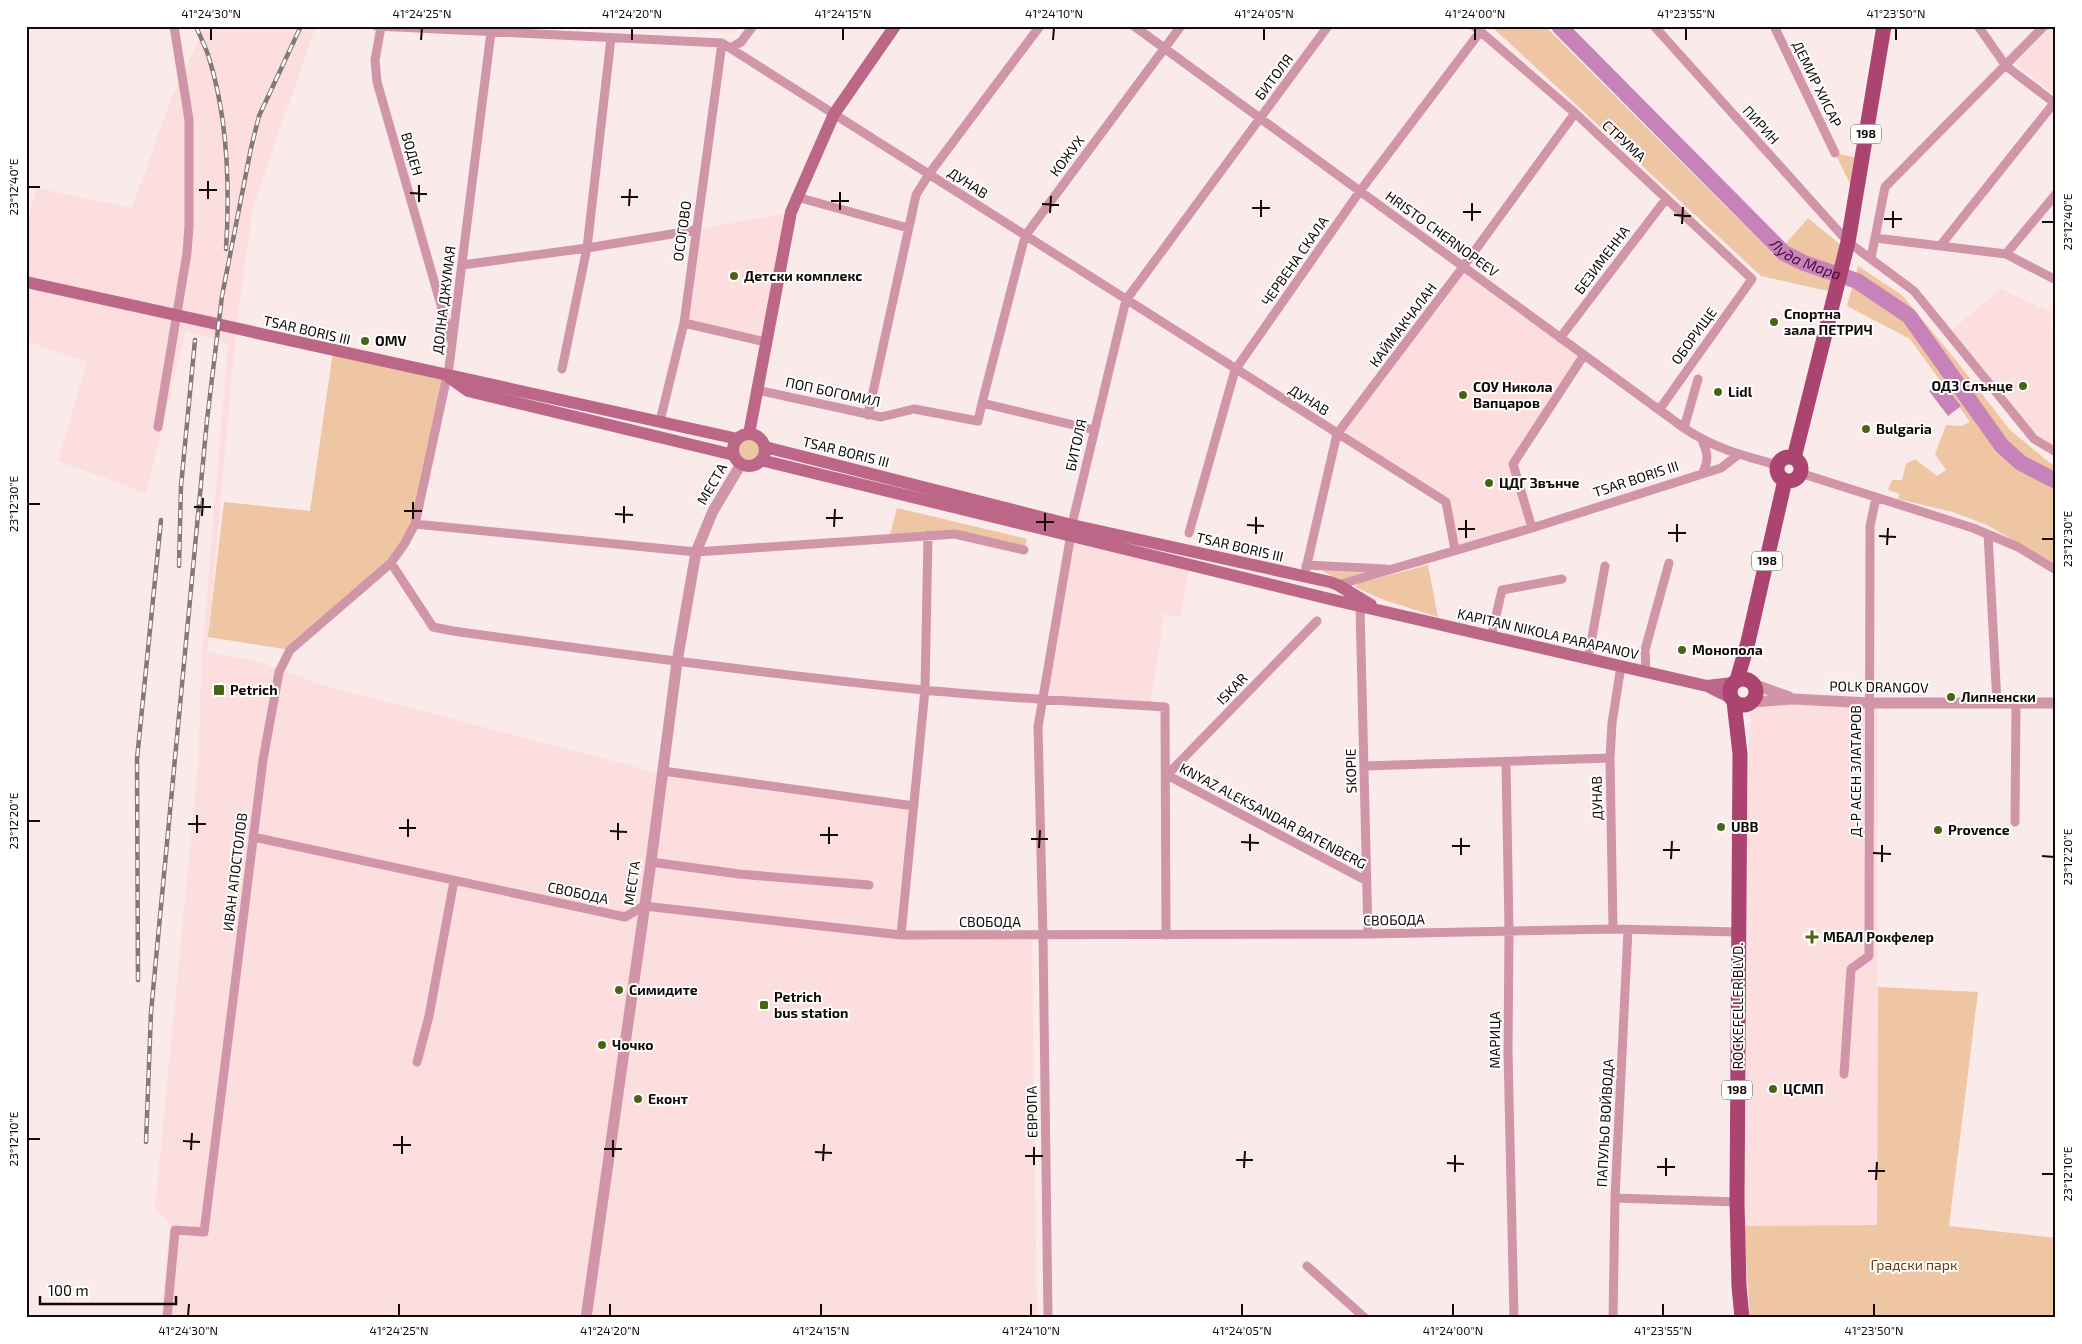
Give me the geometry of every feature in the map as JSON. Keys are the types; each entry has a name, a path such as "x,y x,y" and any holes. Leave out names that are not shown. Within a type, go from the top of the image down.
{"main road":[{"path":"743,436 760,438 765,447 765,454 761,460 751,466 738,460 733,446 743,436 757,390 787,229 797,197 834,114 895,26"},
{"name":"198","path":"1797,466 1833,299 1848,242 1884,26"},
{"name":"TSAR BORIS III","path":"26,282 448,376 474,379 660,421 743,436"},
{"name":"TSAR BORIS III","path":"448,376 468,390 738,460"},
{"name":"TSAR BORIS III","path":"765,447 1325,598"},
{"path":"1782,459 1797,466 1796,478 1785,480 1779,476 1778,465 1782,459"},
{"name":"TSAR BORIS III","path":"761,460 1071,530 1305,571 1334,583"},
{"name":"198","path":"1743,682 1748,642 1785,480"},
{"path":"1325,598 1330,595 1334,583"},
{"name":"KAPITAN NIKOLA PARAPANOV","path":"1334,583 1382,612"},
{"name":"KAPITAN NIKOLA PARAPANOV","path":"1325,598 1707,686 1740,702"},
{"name":"198","path":"1743,682 1755,694 1740,702 1730,690 1743,682"},
{"name":"KAPITAN NIKOLA PARAPANOV","path":"1707,686 1743,682"},
{"name":"ROCKEFELLER BLVD.","path":"1740,702 1737,1202 1739,1286 1742,1318"}],"street":[{"path":"158,427 187,253 189,226 189,129 174,26"},
{"name":"ДУНАВ","path":"376,26 726,45 1446,502 1455,550"},
{"path":"726,45 741,42 753,26"},
{"path":"868,415 916,195 928,174 1040,26"},
{"name":"HRISTO CHERNOPEEV","path":"1134,26 1684,428 1702,440 1738,454"},
{"name":"КОЖУХ","path":"982,403 1025,236 1181,26"},
{"name":"БИТОЛЯ","path":"1043,936 1038,727 1041,700 1071,530 1126,300 1328,26"},
{"name":"ПИРИН","path":"1654,26 1848,242 1914,291 2034,439 2056,452"},
{"name":"ДЕМИР ХИСАР","path":"1774,26 1834,153"},
{"path":"1940,246 2055,104 2006,66 1978,26"},
{"path":"1871,258 1885,186 2044,26"},
{"name":"ВОДЕН","path":"381,27 375,60 377,82 452,345"},
{"name":"СТРУМА","path":"1477,29 1575,113 1752,279"},
{"name":"ЧЕРВЕНА СКАЛА","path":"1189,533 1236,370 1360,191 1477,29"},
{"name":"ДОЛНА ДЖУМАЯ","path":"391,563 406,543 415,524 448,376 491,32"},
{"path":"562,369 587,248 611,38"},
{"name":"ОСОГОВО","path":"660,421 684,323 696,230 726,45"},
{"name":"КАЙМАКЧАЛАН","path":"1305,571 1337,434 1463,267 1575,113"},
{"path":"2006,254 2056,194"},
{"path":"797,197 908,228"},
{"name":"БЕЗИМЕННА","path":"1560,338 1666,199"},
{"path":"462,265 587,248 696,230"},
{"path":"1875,238 2006,254 2056,280"},
{"name":"ОБОРИЩЕ","path":"1659,410 1752,279"},
{"path":"684,323 766,342"},
{"path":"1532,528 1513,464 1584,355"},
{"path":"1684,428 1698,379"},
{"name":"ПОП БОГОМИЛ","path":"757,390 881,417 914,409 978,421 982,403"},
{"path":"982,403 1094,430"},
{"path":"1702,440 1707,451 1708,464 1702,474"},
{"path":"1738,454 1778,465"},
{"name":"TSAR BORIS III","path":"1334,583 1394,569 1532,528 1721,468 1738,454"},
{"name":"МЕСТА","path":"586,1318 651,862 677,662 696,552 713,511 738,460"},
{"path":"1797,466 1876,498 1988,534 2018,547 2056,570"},
{"name":"Д-Р АСЕН ЗЛАТАРОВ","path":"1844,1074 1851,969 1869,956 1870,526 1876,498"},
{"path":"415,524 696,552 955,534 1024,550"},
{"path":"1988,534 1997,703"},
{"path":"901,935 926,690 928,535"},
{"path":"391,563 433,627 677,662 926,690 1041,700 1165,707 1167,775 1166,935"},
{"name":"ИВАН АПОСТОЛОВ","path":"167,1318 175,1230 204,1232 263,760 279,672 290,650 391,563"},
{"path":"1646,672 1645,650 1669,563"},
{"path":"1588,659 1605,566"},
{"path":"1305,571 1394,569"},
{"path":"1491,637 1502,590 1562,579"},
{"name":"SKOPIE","path":"1360,607 1368,934"},
{"name":"ISKAR","path":"1167,775 1317,621"},
{"name":"ДУНАВ","path":"1613,929 1610,758 1612,723 1621,666"},
{"path":"1743,682 1792,699"},
{"path":"1740,702 1792,699"},
{"name":"POLK DRANGOV","path":"1792,699 1870,703 2056,703"},
{"path":"2015,822 2016,703"},
{"path":"1364,766 1610,758"},
{"name":"МАРИЦА","path":"1506,762 1509,931 1508,1052 1514,1318"},
{"path":"663,770 914,806"},
{"name":"KNYAZ ALEKSANDAR BATENBERG","path":"1167,775 1367,881"},
{"name":"СВОБОДА","path":"254,838 625,917 644,906 901,935 1368,934 1613,929 1738,932"},
{"path":"651,862 739,874 868,885"},
{"path":"417,1062 429,1016 454,881"},
{"name":"ПАПУЛЬО ВОЙВОДА","path":"1614,1318 1615,1198 1628,930"},
{"name":"ЕВРОПА","path":"1043,936 1048,1318"},
{"path":"1615,1198 1737,1202"},
{"path":"1307,1266 1365,1318"}],"shaded area":[{"path":"205,26 316,26 253,207 236,330 207,652 260,662 319,684 655,772 908,808 896,937 1032,940 1037,1318 161,1318 170,1224 155,1208 198,765 202,653 228,344 186,331 146,493 58,461 87,362 26,341 26,228 37,188 132,208 172,96"},
{"path":"619,26 740,26 735,33"},
{"path":"2045,26 2056,26 2056,96 2012,61"},
{"name":"Детски комплекс","path":"791,212 766,342 684,323 696,230"},
{"name":"СОУ Никола Вапцаров","path":"1463,267 1584,355 1513,464 1532,528 1455,550 1446,502 1337,434"},
{"name":"ОДЗ Слънце","path":"2001,289 2054,314 2049,323 2056,332 2056,452 2034,439 1948,333"},
{"path":"1942,382 1961,406 1948,416 1929,391"},
{"path":"1070,535 1190,566 1180,617 1164,614 1150,706 1041,700"},
{"name":"МБАЛ Рокфелер","path":"1760,704 1878,708 1877,1225 1744,1226 1749,744 1751,710"}],"green space":[{"path":"1491,26 1545,26 1775,256 1808,218 1842,246 1828,291 1761,276"},
{"path":"1835,153 1862,159 1856,196"},
{"path":"1858,266 1902,295 2009,429 2056,466 2056,565 1987,525 1953,512 1898,499 1900,494 1888,490 1892,480 1902,480 1906,464 1915,459 1937,476 1946,470 1935,454 1946,425 1961,426 1970,422 1910,339 1847,306"},
{"path":"333,351 448,376 415,524 391,563 290,650 208,637 224,502 310,511"},
{"path":"749,440 756,443 759,450 756,457 749,460 742,457 739,450 742,443"},
{"path":"897,508 1027,539 1024,550 955,534 889,538"},
{"path":"1428,565 1438,617 1384,600 1355,587 1356,584"},
{"path":"1321,570 1364,573 1366,575 1339,580"},
{"name":"Градски парк","path":"1878,987 1978,992 1949,1226 2056,1238 2056,1318 1750,1318 1744,1226 1877,1225"}],"waterway":[{"name":"Луда Мара","path":"1559,26 1784,253 1804,263 1857,281 1909,316 2002,446 2021,463 2056,481"}],"railway":[{"path":"196,26 208,54 224,129 228,201 226,249"},
{"path":"146,1142 151,1012 207,420 222,296 259,116 301,26"},
{"path":"179,566 181,486 195,340"},
{"path":"138,980 137,759 161,520"}],"place":[{"name":"Детски комплекс","path":"734,276"},
{"name":"Спортна зала ПЕТРИЧ","path":"1774,322"},
{"name":"OMV","path":"365,341"},
{"name":"ОДЗ Слънце","path":"2023,386"},
{"name":"Lidl","path":"1718,392"},
{"name":"СОУ Никола Вапцаров","path":"1463,395"},
{"name":"Bulgaria","path":"1866,429"},
{"name":"ЦДГ Звънче","path":"1489,483"},
{"name":"Монопола","path":"1682,650"},
{"name":"Petrich","path":"219,690"},
{"name":"Липненски","path":"1951,697"},
{"name":"UBB","path":"1721,827"},
{"name":"Provence","path":"1938,830"},
{"name":"МБАЛ Рокфелер","path":"1812,937"},
{"name":"Симидите","path":"619,990"},
{"name":"Petrich bus station","path":"764,1005"},
{"name":"Чочко","path":"602,1045"},
{"name":"ЦСМП","path":"1773,1089"},
{"name":"Еконт","path":"638,1099"}]}
